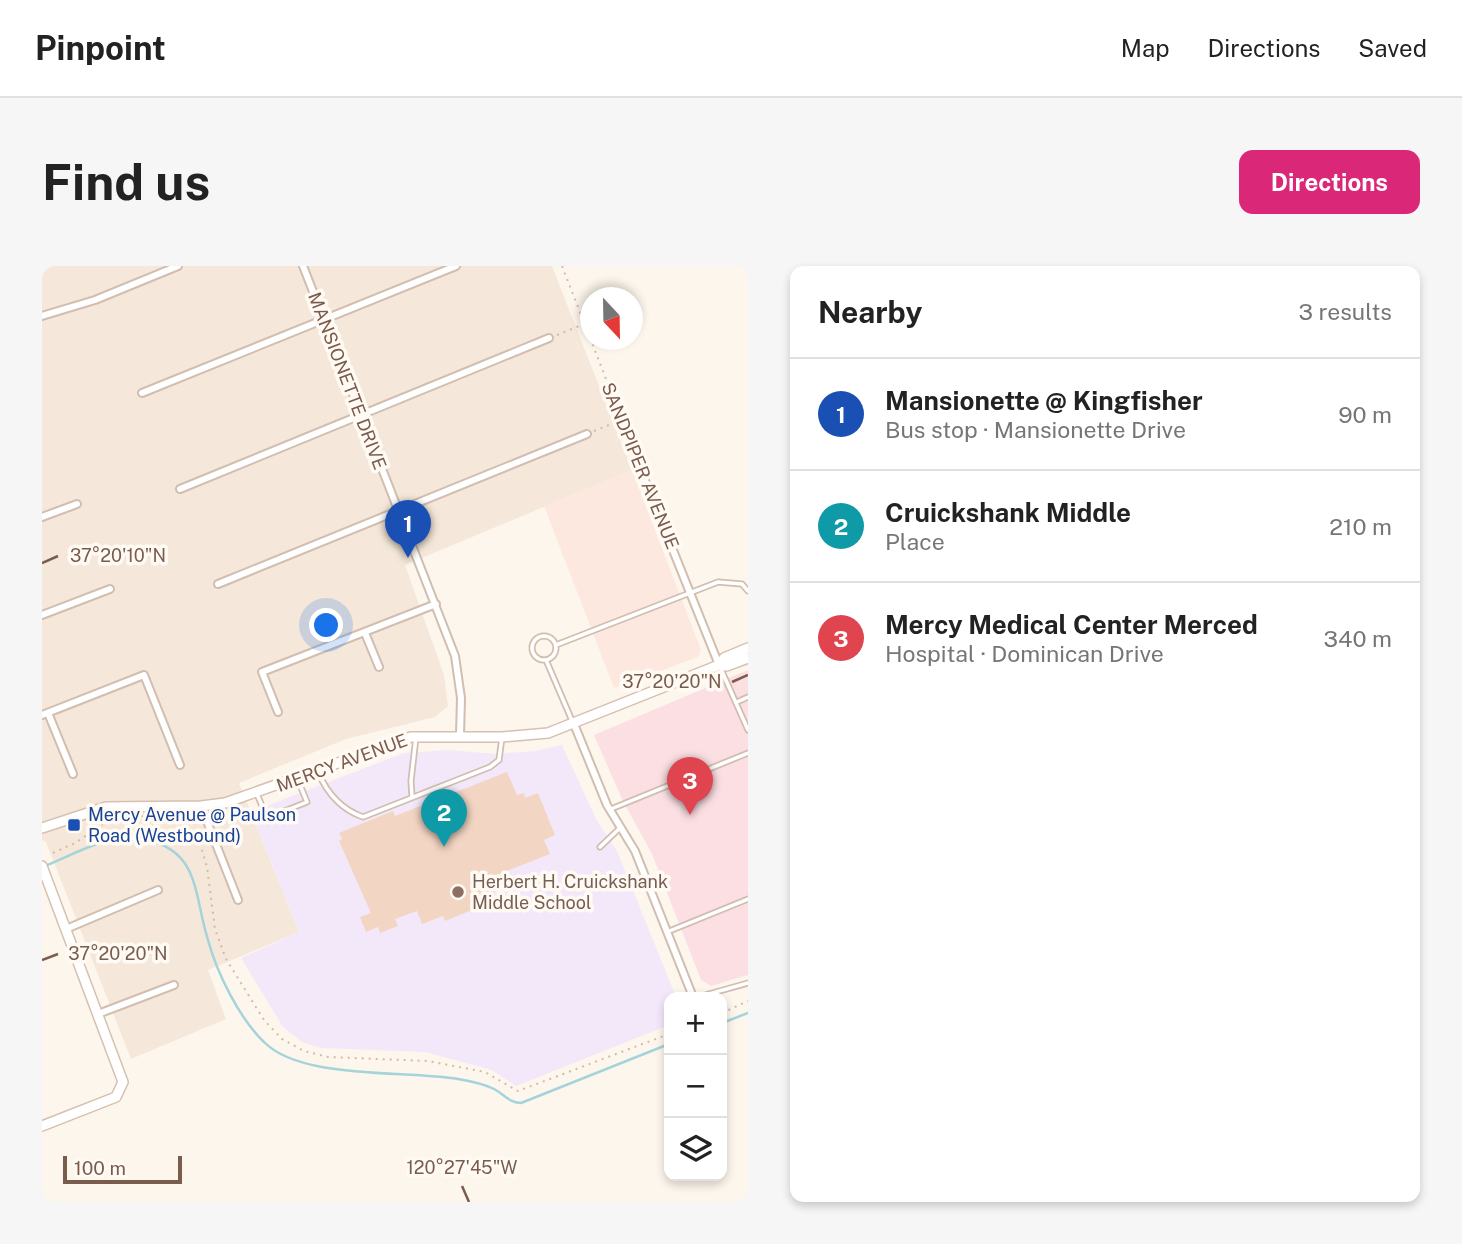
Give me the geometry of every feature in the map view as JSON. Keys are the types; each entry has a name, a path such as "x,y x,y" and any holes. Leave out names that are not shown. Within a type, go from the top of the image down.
{"street":[{"path":"42,316 95,300 178,266"},
{"name":"MANSIONETTE DRIVE","path":"303,266 456,656 461,698 460,736"},
{"path":"142,393 456,266"},
{"path":"180,489 550,338"},
{"path":"218,584 587,434"},
{"name":"SANDPIPER AVENUE","path":"640,468 719,665"},
{"path":"42,517 77,504"},
{"path":"42,615 110,589"},
{"path":"278,712 262,672 436,604"},
{"path":"365,633 379,667"},
{"name":"MERCY AVENUE","path":"719,665 724,658 748,648"},
{"name":"MERCY AVENUE","path":"42,828 106,807 201,806 257,794 385,744 416,736 502,737 548,733 719,665 727,666 748,658"},
{"path":"73,774 45,714 144,675 180,765"},
{"path":"574,724 609,809 635,851 694,992"},
{"path":"201,806 238,900"},
{"path":"42,867 123,1082 116,1097 42,1126"},
{"path":"66,929 158,890"},
{"path":"98,1014 174,985"}],"lane":[{"path":"556,645 718,582 742,584 748,591"},
{"path":"544,636 551,638 556,645 553,656 546,660 534,657 531,649 533,641 544,636"},
{"path":"546,660 574,724"},
{"path":"719,665 748,730"},
{"path":"736,702 748,698"},
{"path":"412,797 416,736"},
{"path":"317,770 326,792 351,813 363,817 490,767 499,760 502,737"},
{"path":"609,809 748,753"},
{"path":"257,794 267,818 307,802 298,778"},
{"path":"600,847 621,827"},
{"path":"667,932 748,899"},
{"path":"715,992 748,983"}],"path":[{"name":"SANDPIPER AVENUE","path":"562,266 580,313"},
{"path":"550,338 580,326"},
{"name":"SANDPIPER AVENUE","path":"594,350 640,468"},
{"path":"587,434 621,420"},
{"path":"53,853 75,843 112,818 140,816 193,819 207,867 215,929 226,959 264,1020 282,1039 303,1051 328,1057 428,1061 485,1072 519,1091 664,1036"},
{"path":"727,1011 748,1002"}],"shaded area":[{"path":"42,266 552,266 580,337 580,350 585,350 632,470 405,565 444,675 448,706 435,717 346,739 239,783 299,932 208,970 226,1019 131,1059 46,842 42,840"},
{"path":"632,470 701,650 698,657 614,688 544,506"},
{"path":"748,670 748,975 711,986 701,980 652,854 622,799 594,735"},
{"name":"Herbert H. Cruickshank Middle School","path":"562,745 597,821 617,851 674,992 664,992 664,1027 516,1086 492,1070 425,1052 321,1048 302,1042 283,1027 241,958 299,932 251,812 404,753 449,750 496,754 535,751"}],"building":[{"path":"507,772 517,795 524,793 525,798 538,793 555,835 544,840 550,854 489,878 495,895 470,905 472,910 445,921 443,916 422,924 417,911 395,919 398,926 380,933 378,927 366,932 360,917 371,913 339,841 342,839 339,833 393,811 395,816"}],"waterway":[{"path":"45,866 101,843 124,838 157,843 173,851 191,874 212,953 238,1008 264,1042 281,1054 303,1063 355,1071 463,1080 490,1087 510,1100 521,1103 664,1046"},
{"path":"727,1021 748,1013"}],"place":[{"name":"Mansionette @ Kingfisher","path":"408,558"},
{"name":"Mercy Medical Center Merced","path":"690,815"},
{"name":"Mercy Avenue @ Paulson Road (Westbound)","path":"74,825"},
{"name":"Cruickshank Middle","path":"444,847"},
{"name":"Herbert H. Cruickshank Middle School","path":"458,892"}]}
